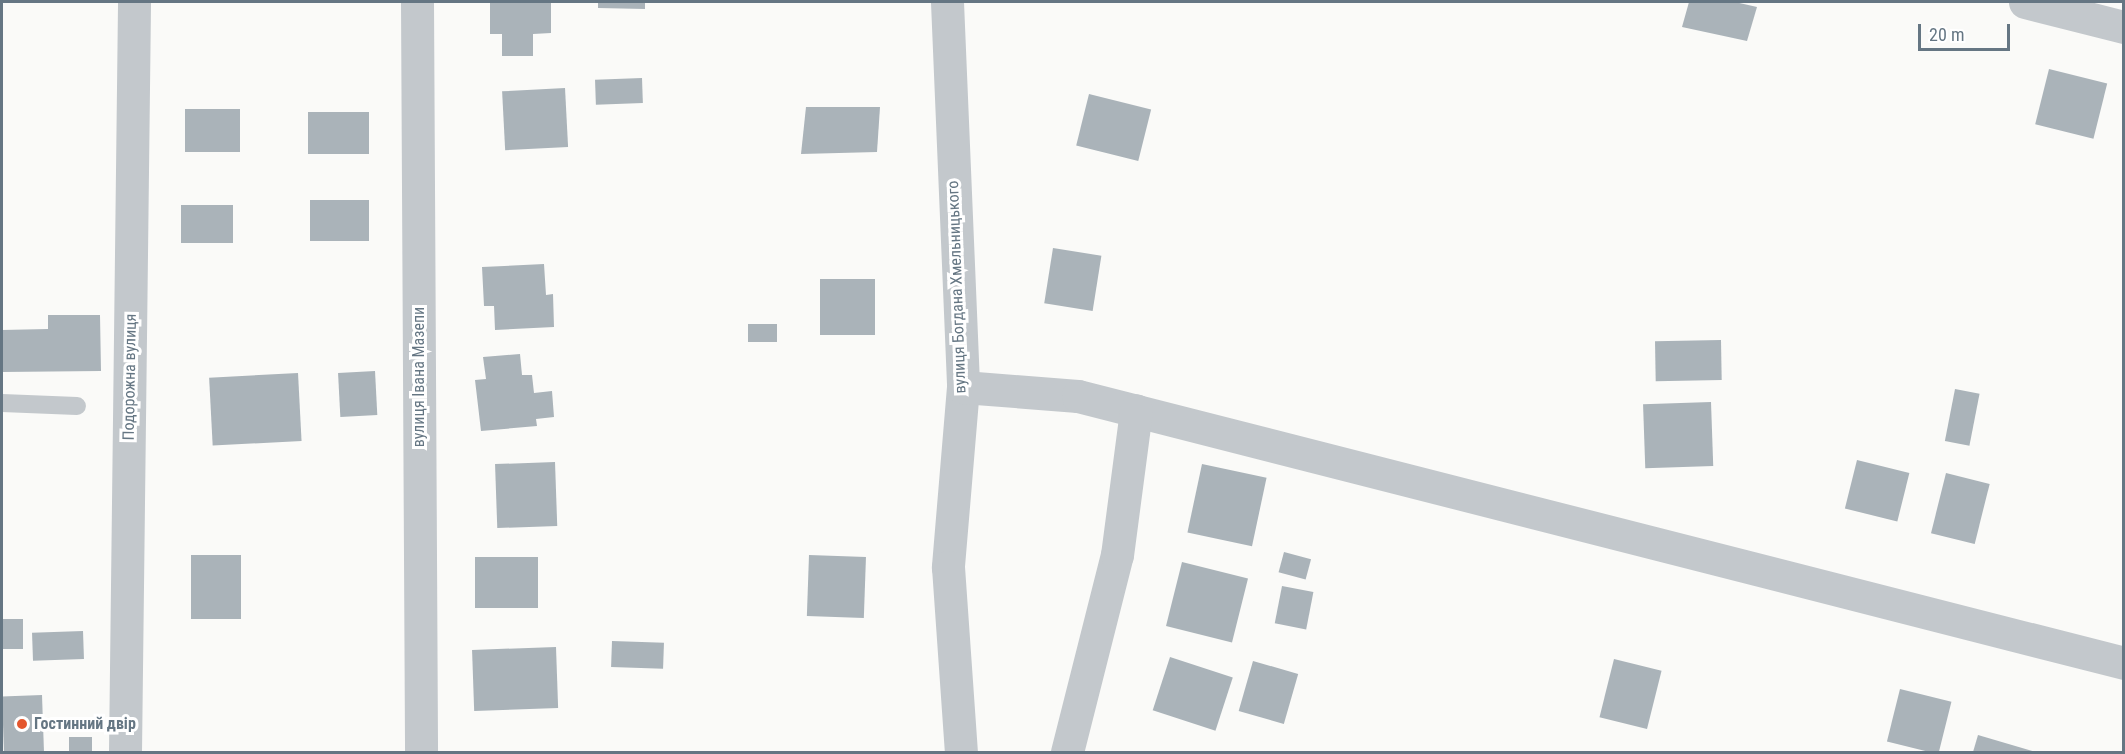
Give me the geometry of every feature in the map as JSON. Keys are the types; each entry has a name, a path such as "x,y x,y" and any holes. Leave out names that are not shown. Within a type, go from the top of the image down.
{"street":[{"name":"Подорожна вулиця","path":"125,753 134,2"},
{"name":"вулиця Івана Мазепи","path":"417,2 421,753"},
{"name":"вулиця Богдана Хмельницького","path":"946,2 963,387 948,567 961,753"},
{"path":"2025,2 2124,27"},
{"path":"963,387 1078,396 2124,663"},
{"path":"1067,753 1117,555 1136,410"}],"lane":[{"path":"2,403 77,406"}],"building":[{"path":"490,2 551,2 551,33 533,34 533,56 502,56 502,34 490,34"},
{"path":"598,2 645,2 645,9 598,8"},
{"path":"1689,2 1735,2 1757,7 1747,41 1682,27"},
{"path":"2049,69 2107,84 2093,139 2035,124"},
{"path":"642,78 643,103 596,105 595,80"},
{"path":"565,88 568,147 505,150 502,91"},
{"path":"1089,94 1151,109 1138,161 1076,145"},
{"path":"806,107 880,107 877,152 801,154"},
{"path":"185,109 240,109 240,152 185,152"},
{"path":"308,112 369,112 369,154 308,154"},
{"path":"310,200 369,200 369,241 310,241"},
{"path":"181,205 233,205 233,243 181,243"},
{"path":"1053,248 1101,256 1093,311 1044,303"},
{"path":"544,264 546,295 553,294 554,327 495,330 494,306 484,306 482,267"},
{"path":"820,279 875,279 875,335 820,335"},
{"path":"48,315 100,315 101,371 2,372 2,330 48,329"},
{"path":"748,324 777,324 777,342 748,342"},
{"path":"1721,340 1722,380 1656,381 1655,341"},
{"path":"520,354 522,375 532,375 534,393 552,391 554,417 536,419 537,426 481,431 475,380 486,379 483,357"},
{"path":"375,371 377,415 340,417 338,373"},
{"path":"298,373 302,441 213,446 209,378"},
{"path":"1955,389 1980,394 1969,446 1945,441"},
{"path":"1711,402 1713,466 1645,468 1643,404"},
{"path":"1857,460 1909,473 1897,522 1845,509"},
{"path":"555,462 557,526 497,528 495,464"},
{"path":"1202,464 1267,478 1252,546 1187,532"},
{"path":"1946,473 1990,484 1975,544 1931,533"},
{"path":"1284,552 1311,559 1306,580 1279,572"},
{"path":"191,555 241,555 241,619 191,619"},
{"path":"809,555 866,557 864,618 807,616"},
{"path":"475,557 538,557 538,608 475,608"},
{"path":"1182,562 1248,578 1232,642 1166,626"},
{"path":"1282,586 1313,592 1306,629 1275,623"},
{"path":"2,619 23,619 23,649 2,649"},
{"path":"83,631 84,659 33,661 32,633"},
{"path":"612,641 664,643 663,669 611,667"},
{"path":"556,647 558,708 474,711 472,650"},
{"path":"1170,657 1233,677 1215,731 1153,710"},
{"path":"1614,659 1662,671 1647,729 1599,717"},
{"path":"1253,661 1298,674 1284,724 1239,711"},
{"path":"1900,689 1951,702 1939,752 1929,752 1887,741"},
{"name":"Гостинний двір","path":"42,695 44,752 4,752 2,696"},
{"path":"1978,735 2036,752 1973,752"},
{"path":"69,737 92,737 92,752 69,752"}],"place":[{"name":"Гостинний двір","path":"22,724"}]}
